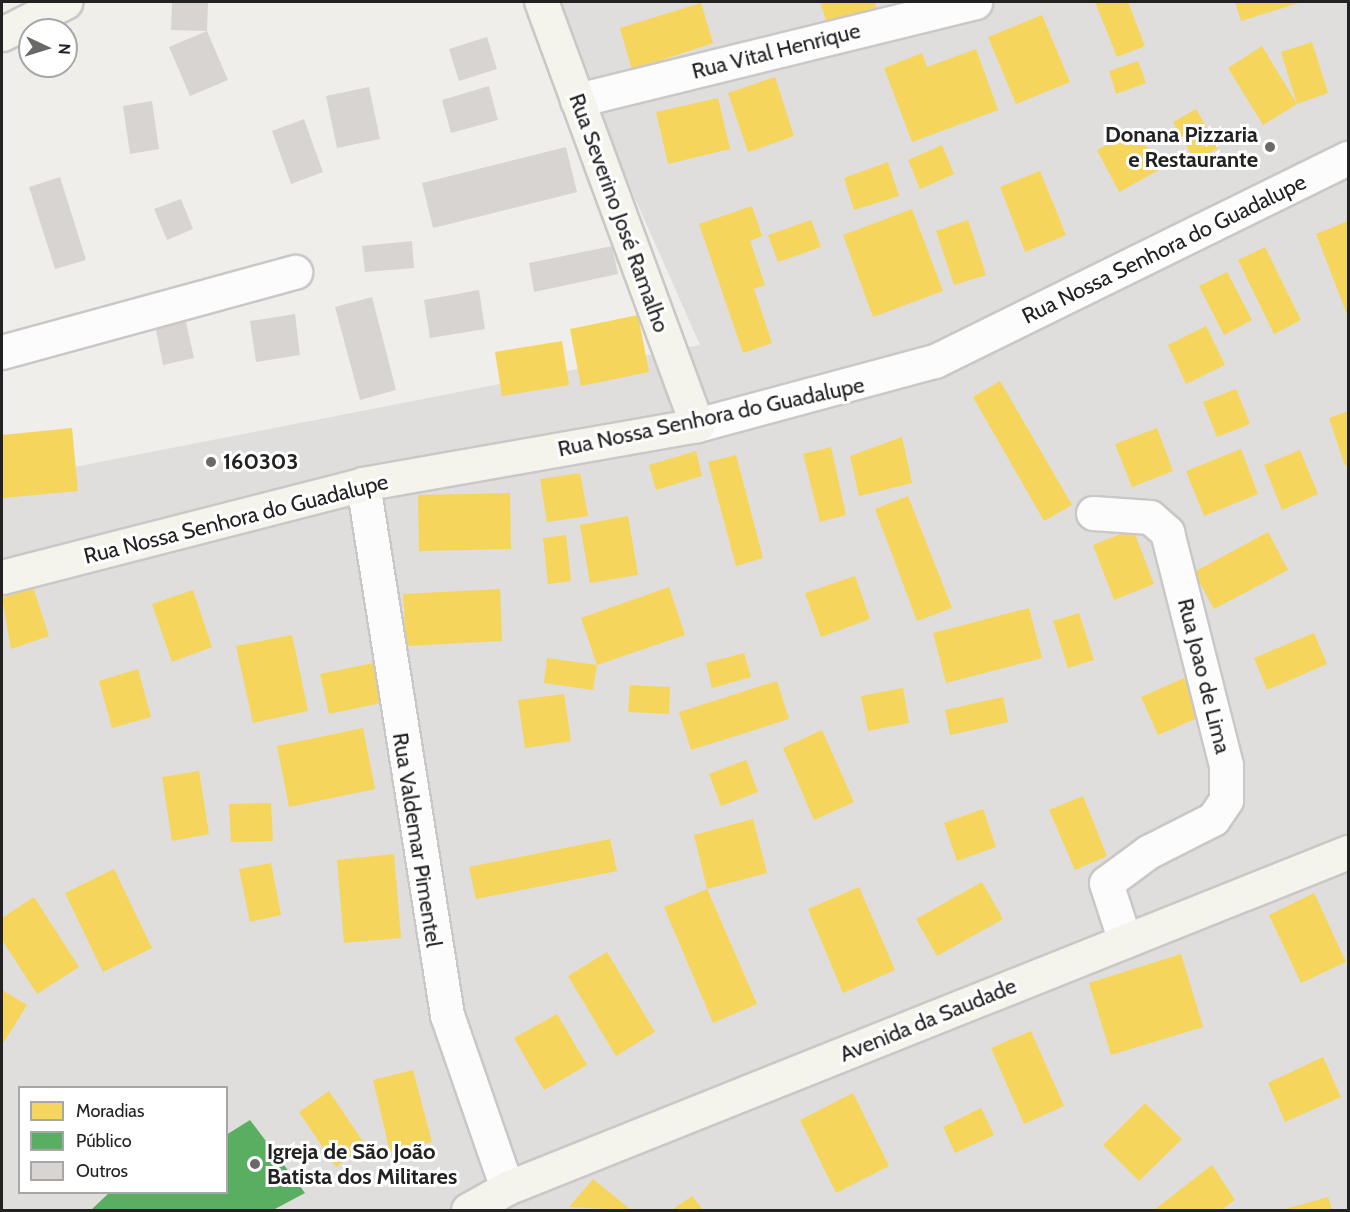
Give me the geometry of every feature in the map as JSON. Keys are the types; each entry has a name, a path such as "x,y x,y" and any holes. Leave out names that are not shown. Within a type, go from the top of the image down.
{"street":[{"path":"2,34 65,2"},
{"name":"Rua Severino José Ramalho","path":"541,2 697,424"},
{"name":"Rua Vital Henrique","path":"577,100 975,2"},
{"name":"Rua Nossa Senhora do Guadalupe","path":"2,577 363,484 697,424 935,362 1348,158"},
{"path":"2,352 295,272"},
{"name":"Rua Valdemar Pimentel","path":"363,484 447,1015 507,1188"},
{"name":"Rua Joao de Lima","path":"1093,513 1150,517 1167,532 1226,765 1226,800 1213,819 1148,852 1106,883 1125,941"},
{"name":"Avenida da Saudade","path":"468,1210 507,1188 1348,852"}],"shaded area":[{"path":"548,2 1348,2 1348,1210 2,1210 2,481 700,345"}],"building: Moradias":[{"path":"820,2 875,2 877,9 827,24"},
{"path":"1095,2 1128,2 1145,46 1117,57"},
{"path":"1235,2 1302,2 1241,21"},
{"path":"701,3 713,43 632,70 620,28"},
{"path":"1042,15 1070,82 1016,104 988,37"},
{"path":"1312,42 1328,93 1297,104 1281,52"},
{"path":"1262,46 1297,104 1263,125 1228,68"},
{"path":"976,49 998,110 912,142 884,68 922,53 927,67"},
{"path":"1138,61 1146,83 1116,94 1109,71"},
{"path":"775,77 794,136 748,152 728,93"},
{"path":"718,98 730,149 668,164 656,112"},
{"path":"1196,109 1218,148 1195,161 1173,122"},
{"path":"1137,128 1159,170 1119,192 1097,150"},
{"path":"942,145 954,174 920,189 908,160"},
{"path":"888,162 899,196 854,210 844,178"},
{"path":"1040,171 1066,235 1025,252 1000,187"},
{"path":"752,206 762,236 750,241 765,285 754,289 772,343 743,353 699,224"},
{"path":"912,209 943,291 873,317 843,235"},
{"path":"811,220 821,247 778,262 768,235"},
{"path":"968,220 986,275 954,285 936,231"},
{"path":"1348,221 1348,317 1316,234"},
{"path":"1265,247 1301,320 1274,334 1238,260"},
{"path":"1227,272 1252,320 1224,335 1199,286"},
{"path":"638,315 649,372 581,386 570,329"},
{"path":"1206,326 1225,365 1186,384 1168,345"},
{"path":"562,341 569,385 502,396 495,352"},
{"path":"1000,381 1072,505 1044,521 973,397"},
{"path":"1236,389 1250,424 1217,437 1203,402"},
{"path":"1348,411 1348,465 1345,466 1329,418"},
{"path":"72,428 78,491 3,498 2,435"},
{"path":"1157,428 1173,471 1132,487 1115,444"},
{"path":"902,437 912,483 859,496 850,456"},
{"path":"831,447 846,515 820,522 803,454"},
{"path":"1241,449 1258,494 1204,516 1186,471"},
{"path":"1300,450 1318,494 1282,510 1264,465"},
{"path":"696,451 702,476 656,490 649,465"},
{"path":"736,455 763,558 736,566 708,462"},
{"path":"580,473 588,516 547,522 540,479"},
{"path":"510,493 511,549 419,551 418,495"},
{"path":"908,496 952,608 917,621 875,509"},
{"path":"628,516 638,575 590,583 580,525"},
{"path":"1133,529 1154,584 1114,600 1093,545"},
{"path":"1268,532 1288,570 1214,609 1194,572"},
{"path":"566,535 571,581 548,584 543,538"},
{"path":"855,576 870,619 821,637 805,593"},
{"path":"33,587 49,636 11,649 2,598"},
{"path":"669,587 685,635 597,665 581,618"},
{"path":"500,589 502,641 406,646 403,594"},
{"path":"193,590 212,647 172,662 152,604"},
{"path":"1029,608 1042,658 946,683 933,633"},
{"path":"1079,613 1094,660 1068,668 1053,621"},
{"path":"1314,633 1327,664 1267,690 1254,658"},
{"path":"292,635 308,711 253,723 236,646"},
{"path":"744,653 751,677 712,688 706,663"},
{"path":"547,658 597,665 593,690 544,683"},
{"path":"373,663 381,703 329,714 320,674"},
{"path":"138,669 151,717 112,728 99,681"},
{"path":"1184,678 1202,716 1158,735 1141,697"},
{"path":"777,681 789,719 691,750 679,712"},
{"path":"630,685 670,687 669,714 628,712"},
{"path":"903,688 909,723 868,731 861,696"},
{"path":"564,694 571,741 525,748 518,700"},
{"path":"1003,697 1008,722 950,735 945,710"},
{"path":"363,728 375,789 289,807 277,746"},
{"path":"822,730 854,802 814,820 783,748"},
{"path":"746,760 758,792 721,806 709,774"},
{"path":"199,771 209,834 172,841 162,777"},
{"path":"1083,796 1107,856 1075,870 1049,810"},
{"path":"271,803 273,841 231,842 229,804"},
{"path":"983,809 996,847 957,861 944,823"},
{"path":"753,819 767,873 707,889 694,835"},
{"path":"610,839 617,871 476,899 469,867"},
{"path":"394,854 401,938 344,943 337,860"},
{"path":"271,863 281,915 250,922 239,869"},
{"path":"114,869 152,948 103,972 65,893"},
{"path":"982,882 1003,919 937,956 916,919"},
{"path":"859,887 895,970 843,993 808,909"},
{"path":"707,889 757,1004 713,1023 664,907"},
{"path":"1314,893 1346,962 1301,983 1269,915"},
{"path":"34,897 79,967 37,994 2,940 2,918"},
{"path":"607,952 655,1032 616,1056 568,976"},
{"path":"1181,954 1203,1027 1111,1055 1089,983"},
{"path":"2,990 27,1005 2,1045"},
{"path":"557,1014 587,1065 544,1090 514,1038"},
{"path":"1031,1031 1064,1106 1024,1124 991,1048"},
{"path":"1323,1057 1341,1097 1285,1122 1268,1083"},
{"path":"413,1070 432,1142 390,1152 373,1080"},
{"path":"329,1091 366,1146 336,1167 299,1112"},
{"path":"853,1093 889,1166 836,1193 800,1120"},
{"path":"1145,1103 1182,1139 1139,1181 1103,1145"},
{"path":"981,1108 994,1135 955,1153 943,1127"},
{"path":"1212,1165 1235,1200 1221,1210 1154,1210"},
{"path":"593,1179 614,1196 631,1210 569,1207"},
{"path":"692,1196 703,1210 672,1210"},
{"path":"1328,1197 1332,1210 1282,1210"}],"building: Público":[{"name":"Igreja de São João Batista dos Militares","path":"250,1120 305,1193 273,1210 91,1210 108,1194 228,1194 228,1134"}],"building: Outros":[{"path":"172,2 208,2 207,31 171,30"},
{"path":"207,31 228,80 190,96 169,47"},
{"path":"487,37 497,69 459,81 449,49"},
{"path":"489,86 498,120 451,133 442,100"},
{"path":"369,87 380,139 337,148 326,96"},
{"path":"152,101 159,149 130,154 123,106"},
{"path":"304,119 323,172 291,184 272,131"},
{"path":"566,147 577,192 433,228 422,183"},
{"path":"60,177 86,260 55,269 29,187"},
{"path":"181,199 193,229 167,240 154,209"},
{"path":"412,241 414,268 365,272 362,246"},
{"path":"612,246 618,274 534,292 529,263"},
{"path":"479,290 485,329 430,338 424,300"},
{"path":"372,297 396,390 360,400 335,307"},
{"path":"295,314 300,355 256,362 250,321"},
{"path":"185,318 194,358 163,365 155,325"}],"place":[{"name":"Donana Pizzaria e Restaurante","path":"1270,147"},
{"name":"160303","path":"211,462"},
{"name":"Igreja de São João Batista dos Militares","path":"255,1164"}]}
